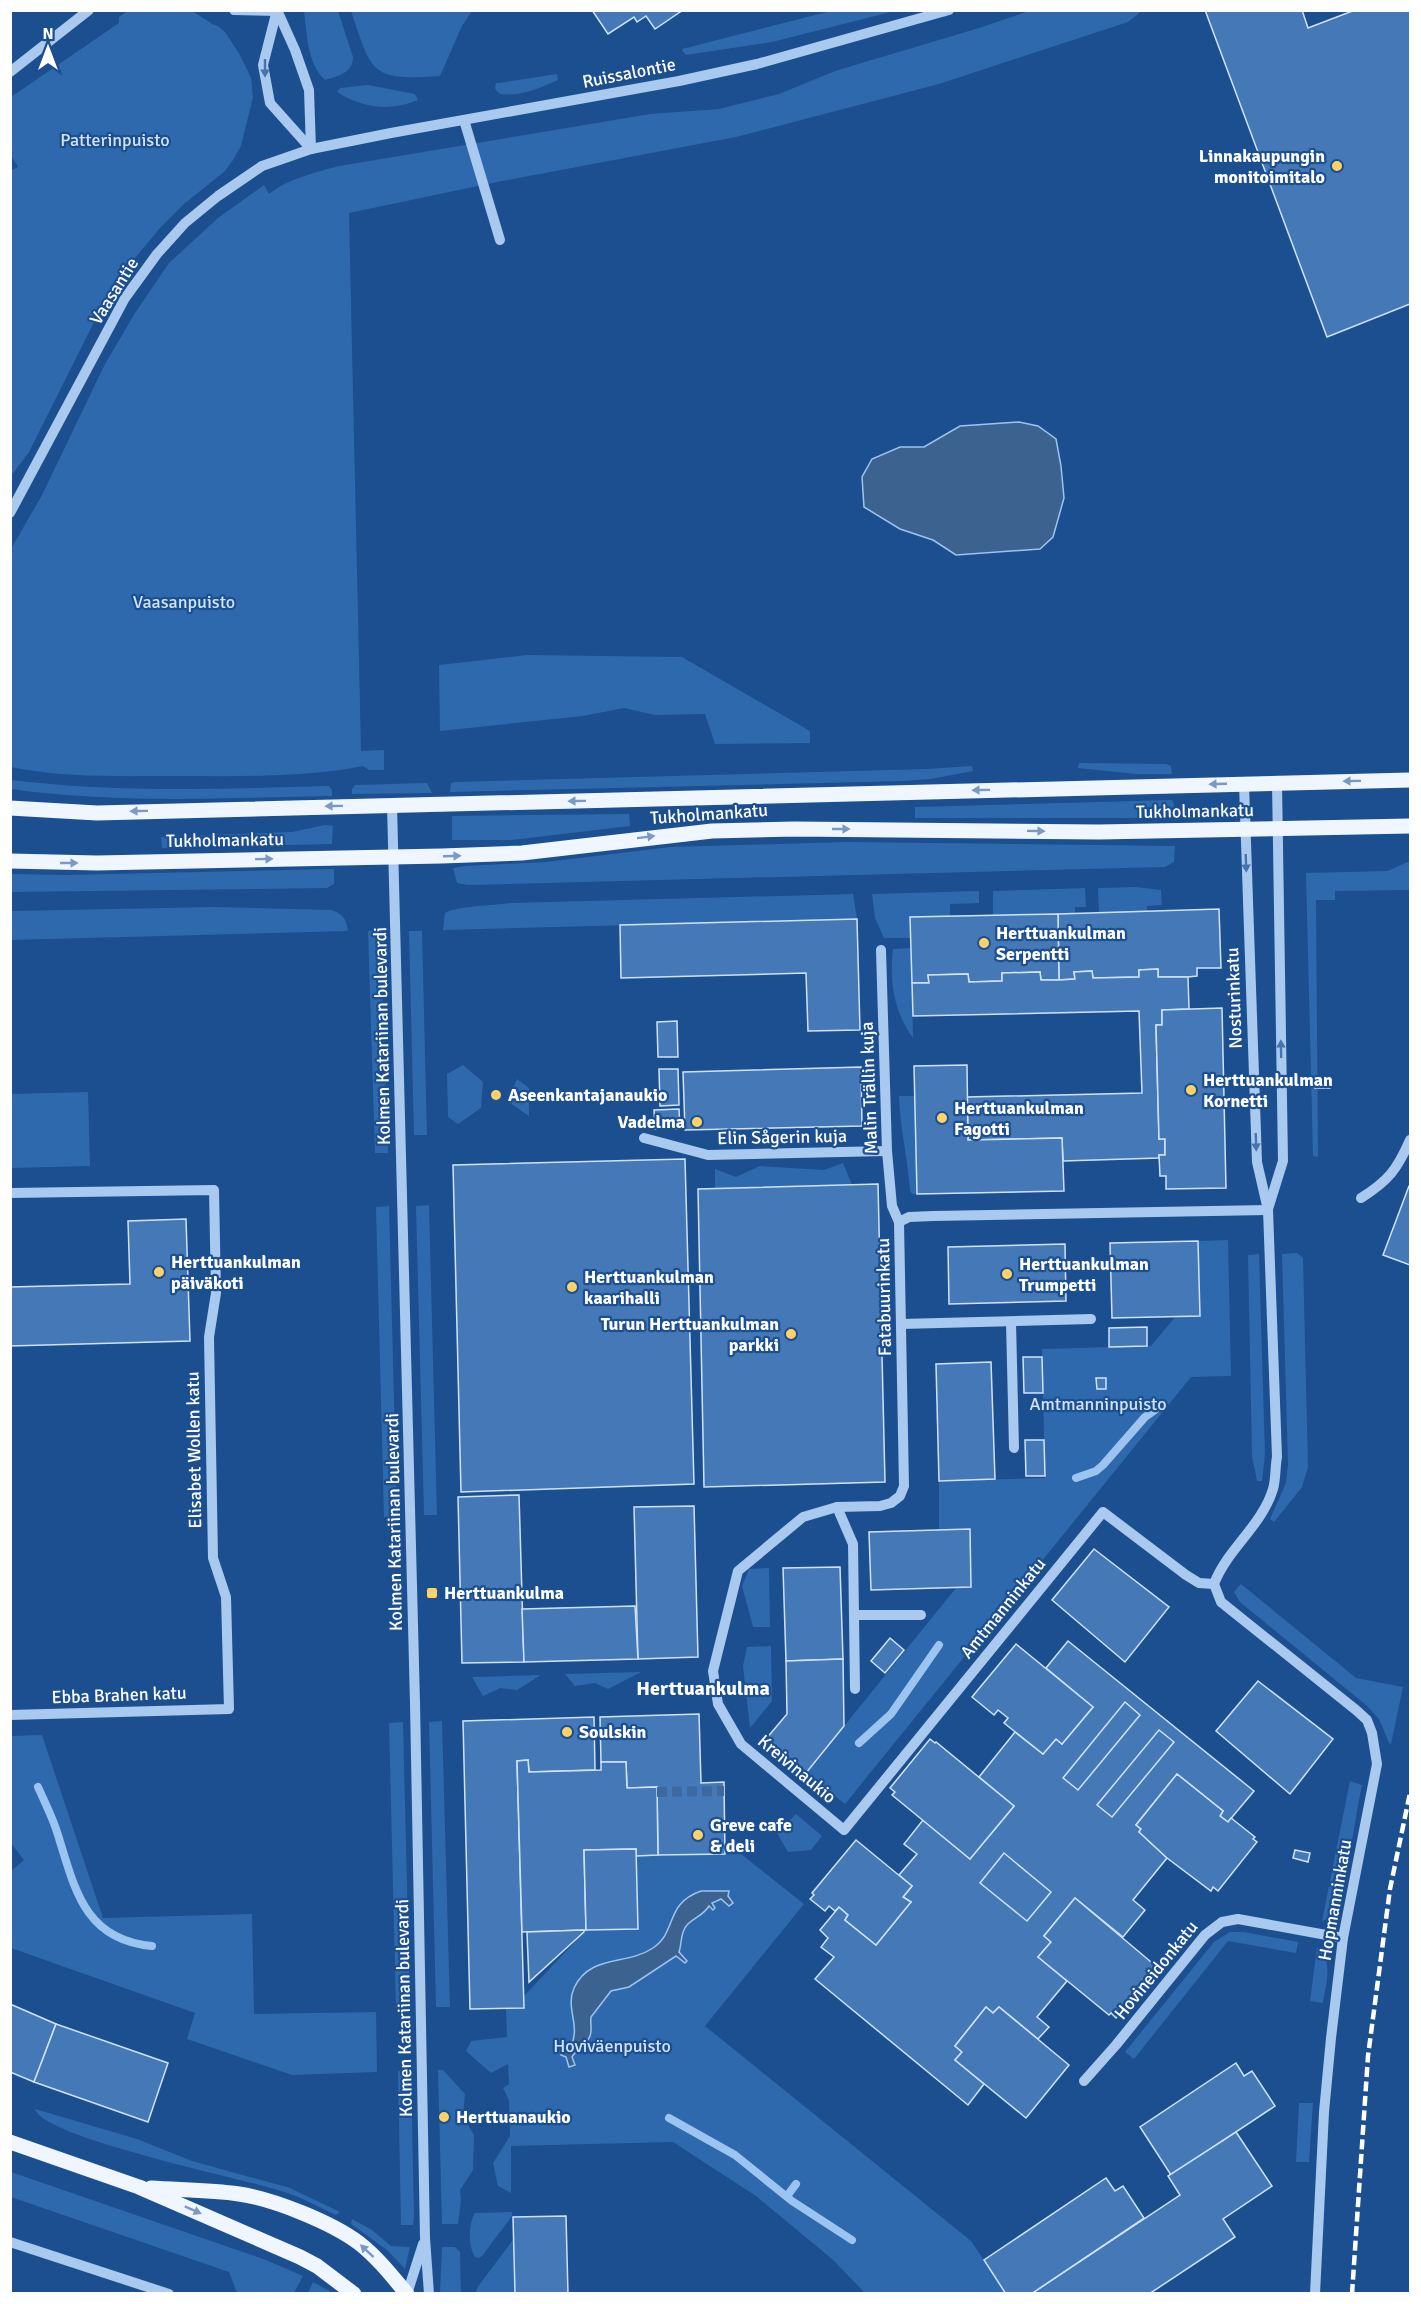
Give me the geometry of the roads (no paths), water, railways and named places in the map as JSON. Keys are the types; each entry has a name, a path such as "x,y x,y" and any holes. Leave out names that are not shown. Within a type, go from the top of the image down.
{"main road":[{"name":"Tukholmankatu","path":"10,808 97,813 1410,780"},
{"name":"Tukholmankatu","path":"10,861 97,863 522,853 712,831 795,829 1042,832 1410,826"},
{"path":"10,2142 139,2187 300,2257 317,2266 354,2294"},
{"path":"139,2187 241,2194 280,2205 317,2220 358,2243 407,2294"}],"street":[{"path":"10,72 89,10"},
{"path":"234,10 277,11"},
{"name":"Ruissalontie","path":"311,149 679,81 788,56 949,10"},
{"path":"277,11 263,65 270,103 311,149"},
{"path":"277,11 295,50 309,90 311,149"},
{"path":"464,120 500,240"},
{"name":"Vaasantie","path":"10,513 125,298 157,254 185,223 218,196 262,166 311,149"},
{"name":"Nosturinkatu","path":"1268,1210 1283,1161 1277,783"},
{"name":"Nosturinkatu","path":"1214,1584 1220,1569 1263,1512 1273,1489 1277,1457 1268,1210 1257,1162 1244,784"},
{"name":"Kolmen Katariinan bulevardi","path":"393,805 415,1703 425,2238 429,2294"},
{"name":"Malin Trällin kuja","path":"881,950 887,1151 892,1206 899,1222"},
{"name":"Elin Sågerin kuja","path":"644,1138 708,1155 887,1151"},
{"path":"1361,1198 1384,1184 1403,1156 1410,1140"},
{"name":"Elisabet Wollen katu","path":"10,1193 214,1190 216,1293 209,1337 213,1558 226,1597 229,1709"},
{"name":"Fatabuurinkatu","path":"803,1517 837,1507 880,1506 891,1503 900,1496 904,1486 899,1222 909,1217 933,1216 1268,1210"},
{"path":"900,1324 1091,1319"},
{"path":"1011,1322 1014,1448"},
{"path":"837,1507 853,1544 855,1689"},
{"name":"Amtmanninkatu","path":"844,1830 1103,1512 1186,1575 1199,1583 1214,1584"},
{"name":"Kreivinaukio","path":"803,1517 738,1571 712,1671 718,1704 741,1744 844,1830"},
{"name":"Hopmanninkatu","path":"1214,1584 1221,1602 1367,1720 1377,1756 1375,1779 1344,1938 1331,2038 1324,2112 1315,2294"},
{"path":"854,1615 921,1615"},
{"name":"Ebba Brahen katu","path":"10,1715 229,1709"},
{"name":"Hovineidonkatu","path":"1084,2081 1205,1935 1222,1922 1238,1919 1344,1938"},
{"name":"Kolmen Katariinan bulevardi","path":"407,2294 425,2238"},
{"path":"10,2242 169,2294"}],"waterway":[{"path":"1076,1478 1096,1471 1103,1465 1145,1417 1155,1410"},
{"path":"859,1743 891,1714 939,1645"},
{"path":"38,1787 54,1823 70,1875 86,1909 97,1923 111,1934 129,1942 152,1946"},
{"path":"669,2118 735,2155 792,2201 852,2240"},
{"path":"787,2196 796,2184"}],"tunnel":[{"path":"657,1792 724,1791"}],"railway":[{"path":"1352,2294 1368,2056 1390,1889 1410,1793"}],"place":[{"name":"Linnakaupungin monitoimitalo","path":"1337,166"},
{"name":"Herttuankulman Serpentti","path":"984,943"},
{"name":"Herttuankulman Kornetti","path":"1191,1090"},
{"name":"Aseenkantajanaukio","path":"496,1095"},
{"name":"Herttuankulman Fagotti","path":"942,1118"},
{"name":"Vadelma","path":"697,1122"},
{"name":"Herttuankulman päiväkoti","path":"159,1272"},
{"name":"Herttuankulman Trumpetti","path":"1007,1274"},
{"name":"Herttuankulman kaarihalli","path":"572,1287"},
{"name":"Turun Herttuankulman parkki","path":"791,1334"},
{"name":"Herttuankulma","path":"432,1593"},
{"name":"Soulskin","path":"567,1732"},
{"name":"Greve cafe & deli","path":"698,1835"},
{"name":"Herttuanaukio","path":"444,2117"}],"district":[{"name":"Herttuankulma","path":"703,1688"}],"park label":[{"name":"Patterinpuisto","path":"115,140"},
{"name":"Vaasanpuisto","path":"184,602"},
{"name":"Amtmanninpuisto","path":"1098,1404"},
{"name":"Hoviväenpuisto","path":"612,2046"}]}
